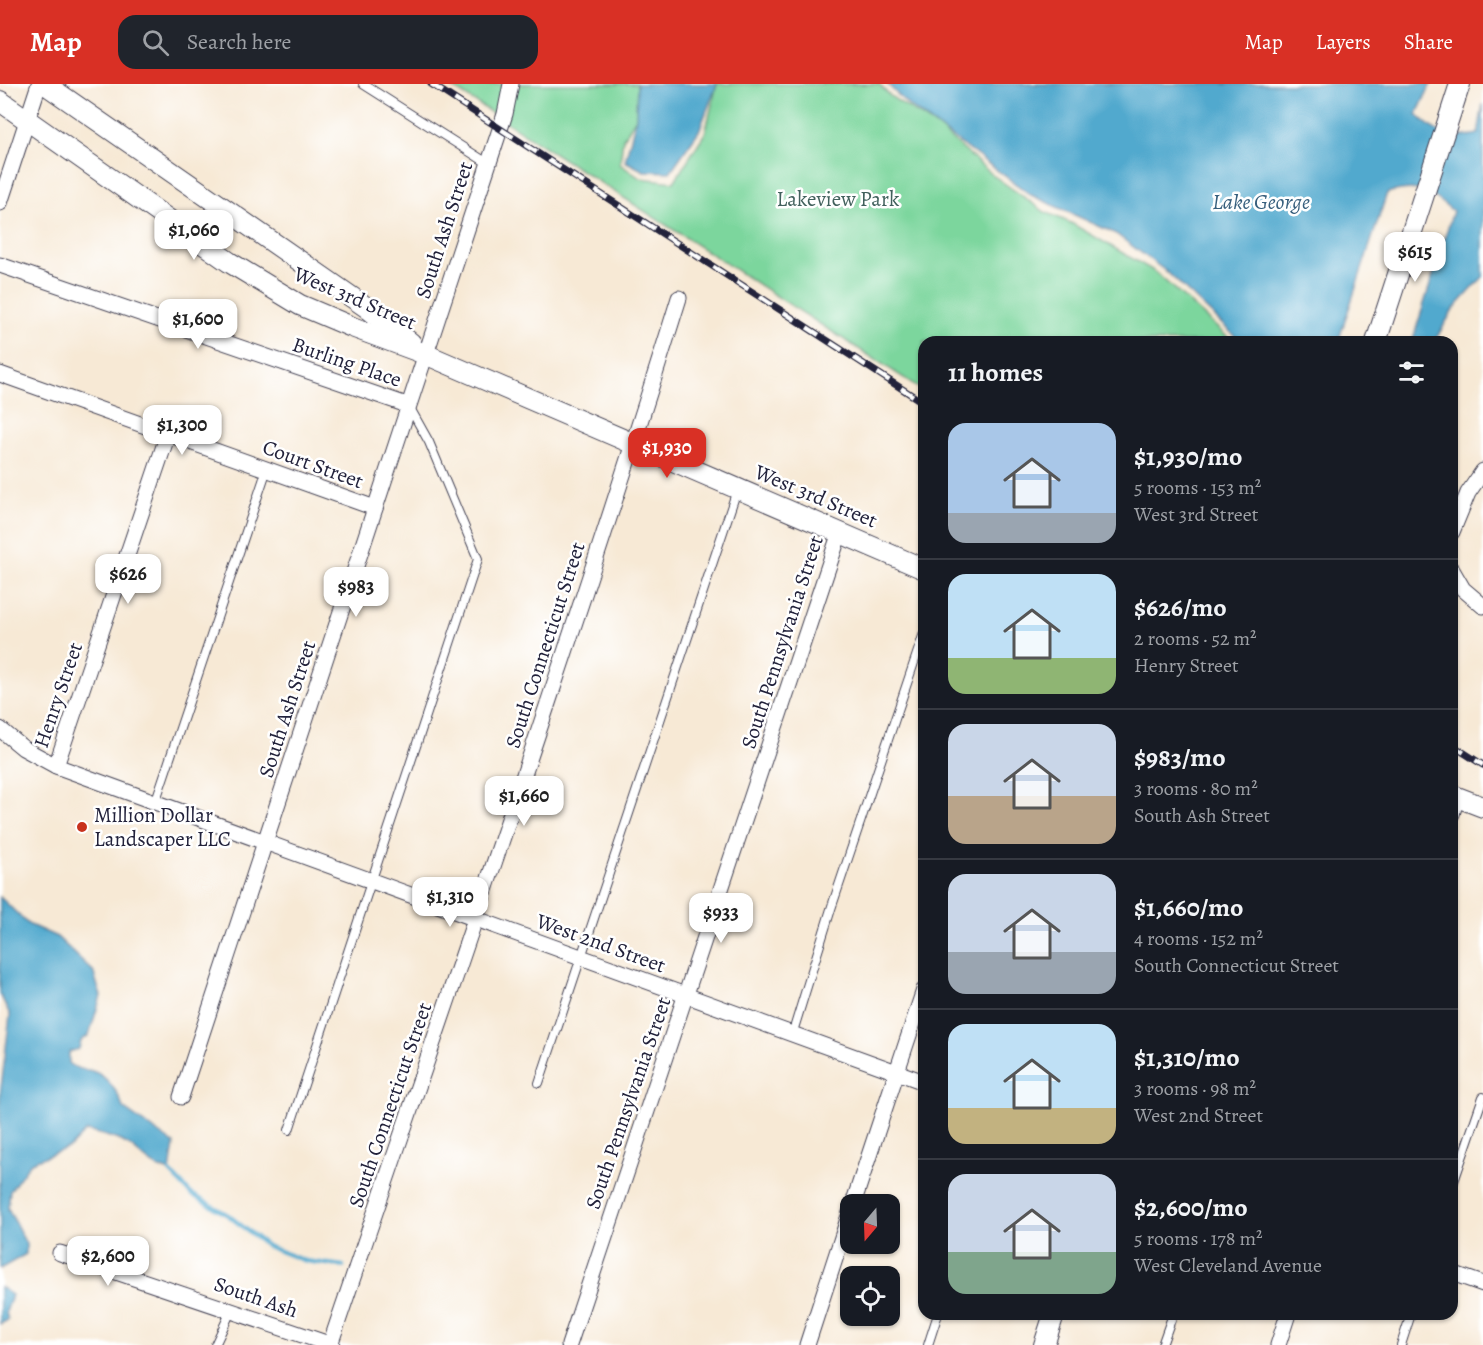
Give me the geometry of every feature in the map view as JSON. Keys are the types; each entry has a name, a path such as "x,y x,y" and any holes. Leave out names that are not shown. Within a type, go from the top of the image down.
{"street":[{"path":"0,203 39,84"},
{"name":"West 3rd Street","path":"45,84 366,307 425,354"},
{"name":"South Ash Street","path":"181,1097 407,405 489,164 511,84"},
{"path":"1378,336 1460,84"},
{"name":"West 3rd Street","path":"0,101 229,262 290,299 352,327 425,354 918,566"},
{"name":"Burling Place","path":"0,265 407,405"},
{"name":"South Connecticut Street","path":"331,1345 634,444 679,298"},
{"name":"Court Street","path":"0,374 375,508"},
{"name":"Henry Street","path":"56,766 168,434"},
{"path":"1458,517 1468,493 1483,471"},
{"name":"South Pennsylvania Street","path":"569,1345 840,532"},
{"path":"1458,580 1463,589 1483,606"},
{"name":"West 2nd Street","path":"0,729 23,748 56,766 265,844 918,1080"},
{"path":"1458,803 1483,807"},
{"path":"856,1194 918,1008"},
{"path":"807,1345 840,1244"},
{"name":"South Ash","path":"60,1253 331,1345"},
{"path":"1458,1275 1483,1284"},
{"path":"1044,1345 1052,1320"},
{"path":"1278,1345 1286,1320"}],"lane":[{"path":"363,84 489,164"},
{"path":"288,1130 478,558 429,442 407,405"},
{"path":"155,802 267,469"},
{"path":"539,1083 737,489"},
{"path":"792,1035 918,651"},
{"path":"1458,1170 1483,1097"},
{"path":"215,1345 231,1311"},
{"path":"927,1345 936,1320"},
{"path":"1162,1345 1171,1320"},
{"path":"1401,1345 1409,1320"}],"green space":[{"name":"Lakeview Park","path":"447,84 637,84 636,118 623,139 620,164 640,178 674,182 705,133 717,84 879,84 890,96 936,126 994,176 1045,212 1071,223 1154,271 1226,336 918,336 918,387"}],"water":[{"path":"637,84 717,84 699,131 670,172 644,171 625,161 636,118"},
{"name":"Lake George","path":"887,84 1431,84 1417,114 1423,121 1444,134 1469,136 1478,134 1483,104 1483,277 1453,310 1438,336 1414,336 1453,211 1437,198 1423,191 1398,190 1387,193 1340,336 1235,336 1168,273 1116,234 1031,195 908,105"},
{"path":"0,897 28,924 57,937 93,971 101,996 89,1035 81,1041 79,1049 69,1052 69,1063 77,1068 100,1074 116,1092 123,1108 174,1144 170,1172 150,1163 127,1144 86,1131 70,1147 31,1162 10,1191 8,1208 26,1244 26,1254 0,1269 0,1096 10,1015 0,994"},
{"path":"0,1287 12,1295 6,1312 8,1320 0,1324"}],"waterway":[{"path":"170,1172 191,1194 228,1215 267,1246 305,1261 343,1266"}],"railway":[{"path":"431,84 918,399"},
{"path":"1458,749 1483,765"}],"place":[{"name":"Million Dollar Landscaper LLC","path":"82,827"}]}
